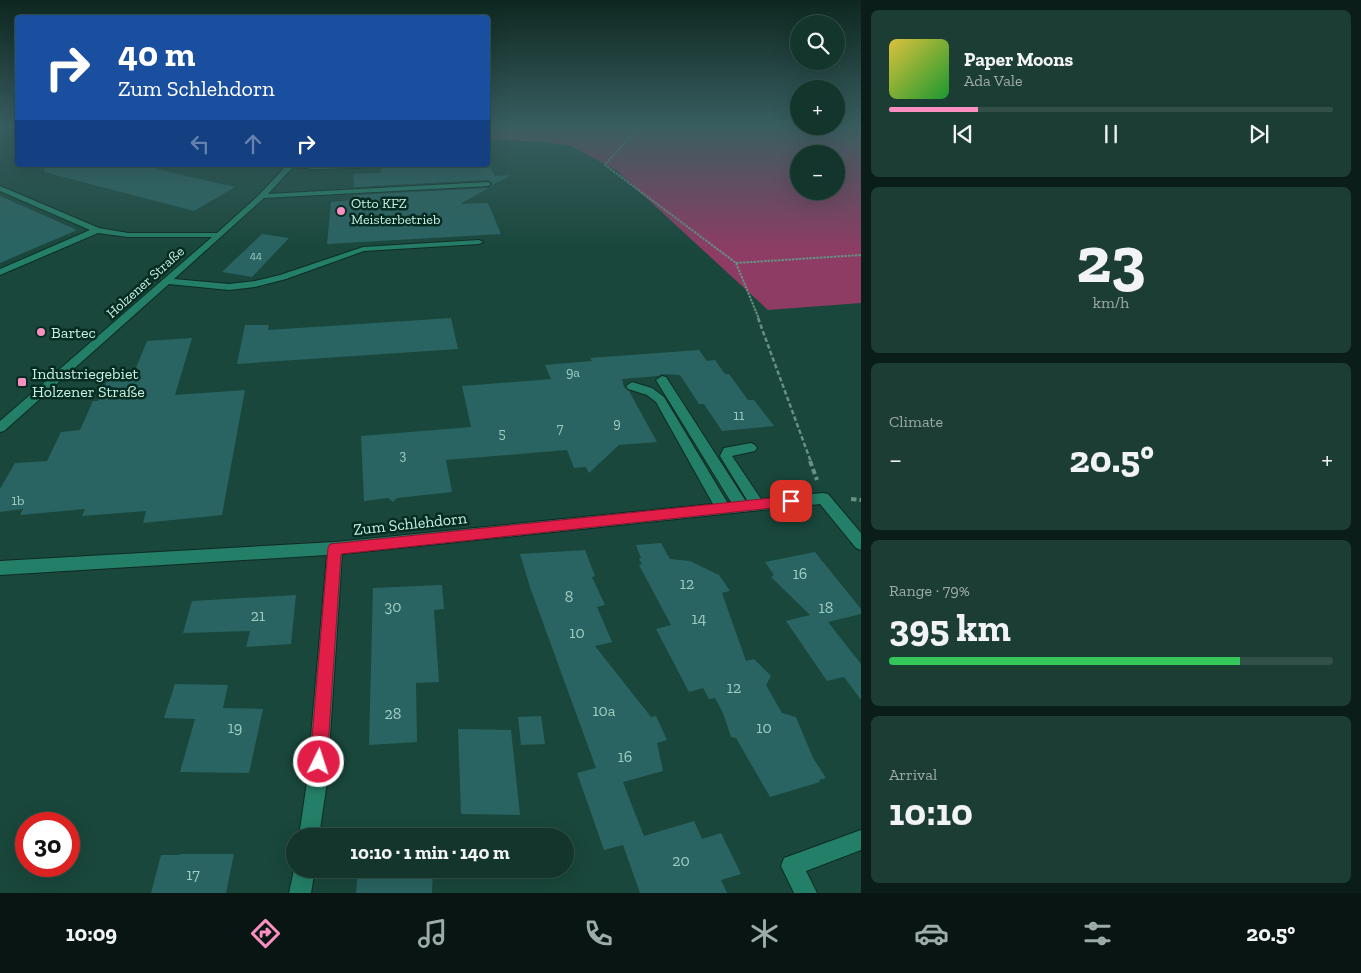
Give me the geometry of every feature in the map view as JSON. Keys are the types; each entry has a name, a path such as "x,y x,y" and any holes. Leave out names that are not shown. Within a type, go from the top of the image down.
{"street":[{"name":"Holzener Straße","path":"0,428 86,355 264,196 288,168"},
{"path":"264,196 488,184"},
{"path":"0,188 97,230 128,235 220,235"},
{"path":"0,272 97,230"},
{"path":"166,282 229,287 255,284 283,277 363,248 479,242"},
{"path":"662,380 741,506"},
{"path":"632,386 645,389 656,395 660,400 723,508"},
{"path":"750,448 728,451 726,456 758,505"},
{"path":"823,498 861,544"},
{"name":"Zum Schlehdorn","path":"0,568 335,548 823,498"},
{"path":"310,828 317,782 335,548"},
{"path":"806,893 792,866 861,840"},
{"path":"300,893 302,878"}],"path":[{"path":"609,168 736,263 742,274 823,498"},
{"path":"736,263 861,255"}],"shaded area":[{"path":"612,168 790,168 790,200 845,200 845,168 861,168 861,303 768,310"}],"building":[{"path":"45,168 152,168 235,187 194,211 44,172"},
{"path":"490,168 495,176 511,175 489,187 493,183 488,180 354,187 353,174 381,173 381,169"},
{"path":"489,188 460,204 488,203 501,234 327,244 331,202 354,200 354,195"},
{"path":"0,196 77,230 0,263"},
{"path":"262,234 289,238 252,277 222,272"},
{"path":"451,318 458,349 237,364 245,325 269,325 268,330"},
{"path":"192,338 175,395 245,390 222,515 143,523 146,511 82,516 85,509 20,515 23,509 0,512 0,489 15,463 47,461 61,432 80,430 93,401 98,401 111,372 135,370 147,341"},
{"path":"699,350 707,361 715,360 725,374 729,374 748,400 754,400 774,426 722,431 704,404 699,404 680,375 662,374 622,379 624,387 629,391 657,442 619,445 589,473 586,467 574,468 567,450 446,460 452,492 397,498 393,502 388,498 364,501 361,436 471,427 462,386 551,379 545,365 592,361 590,358"},
{"path":"661,543 670,559 690,561 719,575 730,591 722,593 746,661 754,659 771,676 766,685 782,713 796,717 813,758 826,778 819,780 820,782 770,797 736,738 731,737 723,713 715,698 709,699 703,688 689,692 656,629 671,625 639,565 642,564 636,545"},
{"path":"585,550 595,576 592,577 605,605 597,607 612,642 595,646 651,717 656,716 667,740 657,743 663,771 623,782 644,836 694,821 702,839 721,833 741,874 721,880 727,893 640,893 623,845 604,850 577,773 596,768 530,587 520,554"},
{"path":"815,552 861,609 861,614 828,622 861,664 861,700 844,677 827,681 786,621 810,615 771,577 774,575 765,562"},
{"path":"442,585 444,609 434,610 439,682 416,683 417,742 369,745 373,588"},
{"path":"296,595 291,644 246,647 250,631 183,633 192,601"},
{"path":"175,684 228,685 223,708 263,709 249,773 180,772 195,719 164,718"},
{"path":"541,716 545,744 521,745 518,717"},
{"path":"458,729 511,730 520,815 461,814"},
{"path":"234,854 226,893 151,893 161,855"},
{"path":"357,878 433,878 432,893 356,893"}],"place":[{"name":"Otto KFZ Meisterbetrieb","path":"341,211"},
{"name":"Bartec","path":"41,332"},
{"name":"Industriegebiet Holzener Straße","path":"22,382"}],"route":[{"path":"319,762 335,548 791,501"}]}
